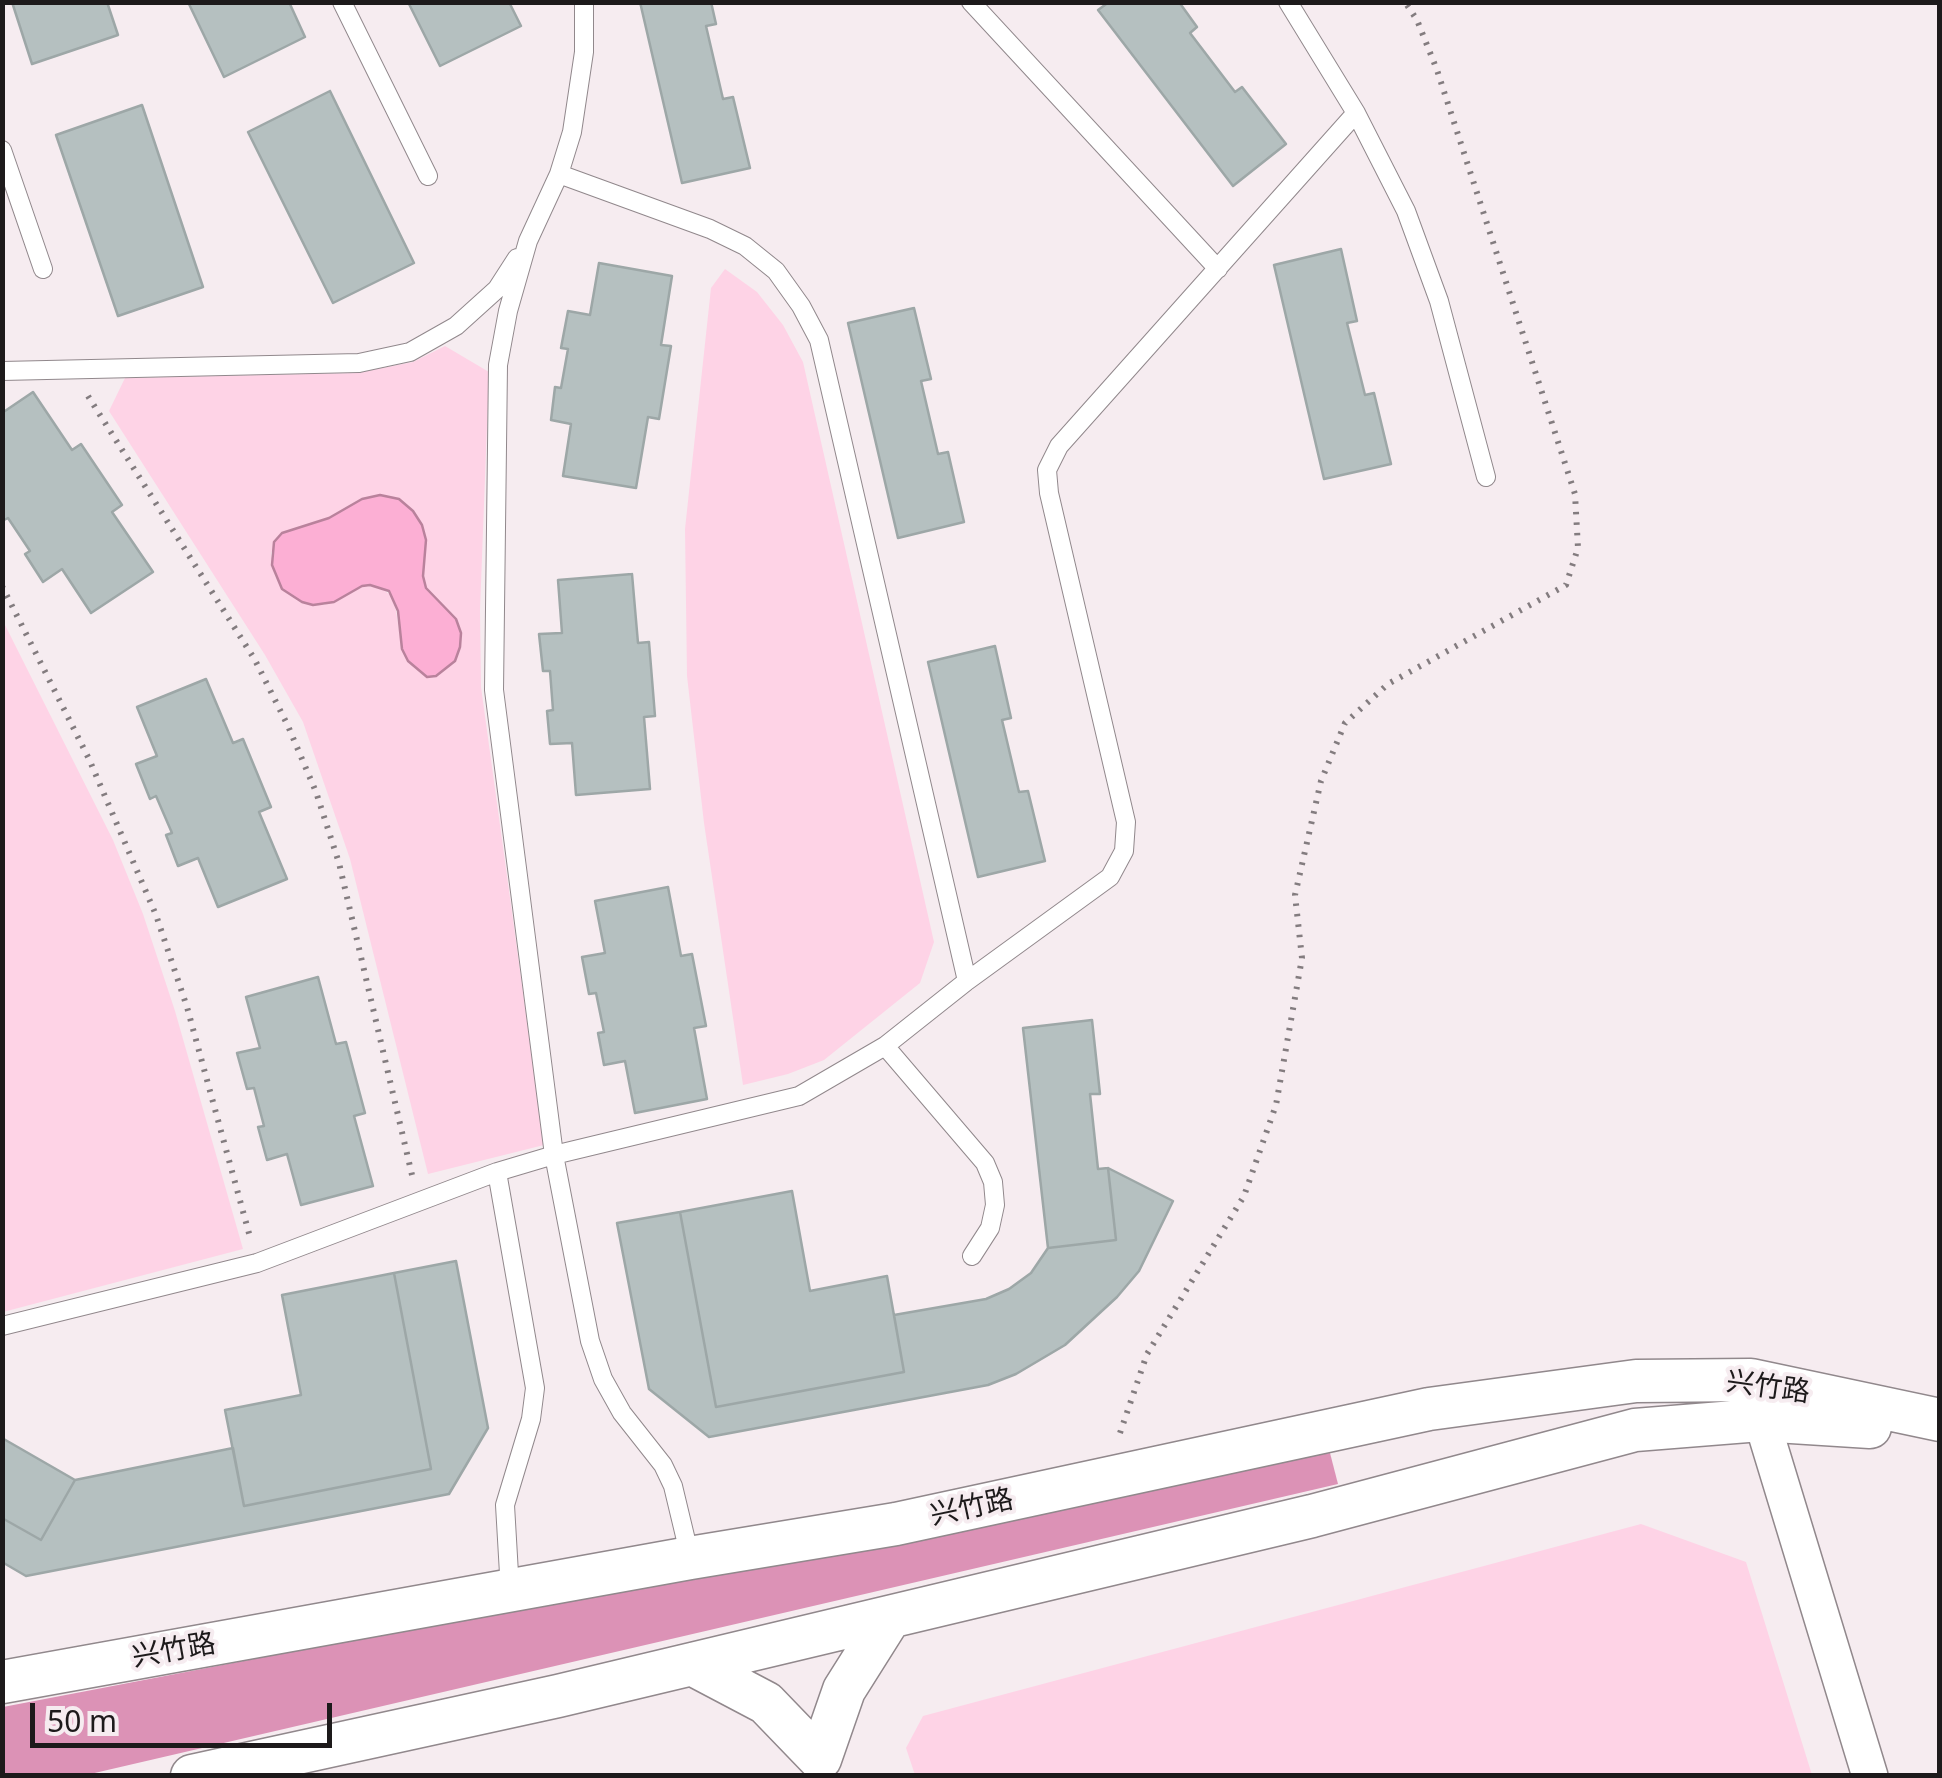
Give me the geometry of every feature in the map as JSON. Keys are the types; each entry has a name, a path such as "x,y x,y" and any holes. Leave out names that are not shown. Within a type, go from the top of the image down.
{"street":[{"name":"兴竹路","path":"2,1682 896,1524 1429,1409 1636,1381 1940,1431"},
{"name":"兴竹路","path":"192,1776 692,1664 1312,1516 1756,1400 1940,1420"},
{"path":"1756,1400 1870,1776"},
{"path":"823,1767 844,1690 890,1617"},
{"path":"692,1664 766,1703 823,1767"}],"lane":[{"path":"342,2 428,176"},
{"path":"2,371 359,363 410,352 456,326 497,288 528,241 559,174 572,132 584,52 584,2"},
{"path":"972,2 1218,268"},
{"path":"1288,2 1356,114 1406,211 1439,302 1486,477"},
{"path":"2,1326 258,1263 498,1172 554,1155 799,1096 885,1046 1110,877 1124,851 1126,822 1048,494 1047,470 1059,446 1356,114"},
{"path":"2,150 42,269"},
{"path":"559,174 710,229 745,246 776,272 819,340 967,981"},
{"path":"528,241 508,311 498,366 494,690 554,1155 590,1341 622,1413 663,1465 673,1486 690,1558"},
{"path":"885,1046 985,1163 993,1182 995,1205 990,1228 972,1256"},
{"path":"498,1172 535,1388 531,1418 505,1505 510,1591"}],"path":[{"path":"1105,1479 1147,1354 1244,1196 1276,1105 1302,958 1295,895 1321,780 1345,723 1388,684 1566,585 1578,548 1576,494 1437,70 1417,20 1404,2"},
{"path":"72,369 254,660 316,792 339,863 418,1203"},
{"path":"2,586 89,758 156,915 188,1007 258,1263"}],"shaded area":[{"path":"725,269 757,292 783,325 803,362 934,942 920,983 824,1060 743,1085 704,823 687,676 685,529 711,288"},
{"path":"445,346 489,372 481,687 544,1145 428,1174 350,859 303,722 265,655 109,411 125,378 357,373 413,362","holes":["362,499 426,540 426,588 456,619 460,647 402,649 394,598 380,587 362,586 324,605 302,602 275,576 271,553 282,533 329,518"]},
{"path":"380,495 399,499 422,525 426,540 426,588 456,619 461,633 455,661 436,676 427,677 408,661 402,649 398,611 389,591 362,586 334,602 313,605 282,589 272,565 274,542 282,533 329,518 362,499"},
{"path":"2,619 113,840 143,914 243,1249 3,1312"},
{"path":"1330,1453 1338,1484 86,1775 3,1776 3,1707"},
{"path":"1641,1524 1746,1562 1812,1775 915,1775 906,1748 923,1716"}],"building":[{"path":"12,2 107,2 118,35 32,64"},
{"path":"188,2 289,2 305,37 224,77"},
{"path":"408,2 509,2 521,26 440,66"},
{"path":"640,2 711,2 716,24 706,26 723,99 733,97 750,168 682,183"},
{"path":"1109,2 1179,2 1197,27 1190,33 1235,92 1242,87 1286,144 1233,186 1098,10"},
{"path":"330,91 414,263 333,303 248,132"},
{"path":"142,105 203,287 118,316 56,135"},
{"path":"1341,249 1357,321 1347,323 1365,395 1374,393 1391,464 1324,479 1274,265"},
{"path":"599,263 672,276 661,345 671,346 659,419 648,417 636,488 563,476 571,424 551,420 555,387 561,388 568,349 561,348 568,311 590,315"},
{"path":"914,308 931,379 921,381 938,454 948,452 964,522 898,538 848,323"},
{"path":"33,392 72,450 81,444 122,505 112,512 153,572 91,613 62,569 43,582 25,554 30,551 8,518 2,521 2,413"},
{"path":"632,574 638,643 649,642 655,716 644,717 650,789 576,795 572,743 550,744 550,671 543,671 539,634 562,633 558,580"},
{"path":"995,646 1011,718 1002,720 1019,792 1028,791 1045,861 978,877 928,662"},
{"path":"206,679 233,743 243,739 271,807 259,812 287,879 218,907 198,858 178,866 166,835 172,833 156,796 150,799 136,764 157,756 137,707"},
{"path":"668,887 681,956 692,954 706,1026 694,1028 707,1099 635,1113 625,1061 604,1065 598,1033 604,1032 596,993 589,994 582,957 605,953 595,901"},
{"path":"318,977 336,1044 346,1042 365,1113 354,1116 373,1186 301,1205 287,1154 267,1160 258,1127 264,1126 254,1088 247,1089 237,1053 260,1048 246,997"},
{"path":"1092,1020 1100,1094 1090,1094 1098,1169 1108,1168 1116,1240 1048,1248 1023,1028"},
{"path":"1108,1168 1173,1201 1139,1271 1117,1297 1065,1345 1016,1374 988,1385 709,1437 649,1389 617,1223 680,1212 716,1407 904,1372 894,1315 986,1299 1031,1273 1048,1248 1116,1240"},
{"path":"792,1191 810,1291 887,1276 904,1372 716,1407 680,1212"},
{"path":"456,1261 488,1428 449,1494 26,1576 2,1562 2,1518 41,1540 75,1480 233,1448 244,1506 431,1469 394,1273"},
{"path":"394,1273 431,1469 244,1506 225,1410 301,1395 282,1295"},
{"path":"2,1438 75,1480 41,1540 2,1518"}]}
